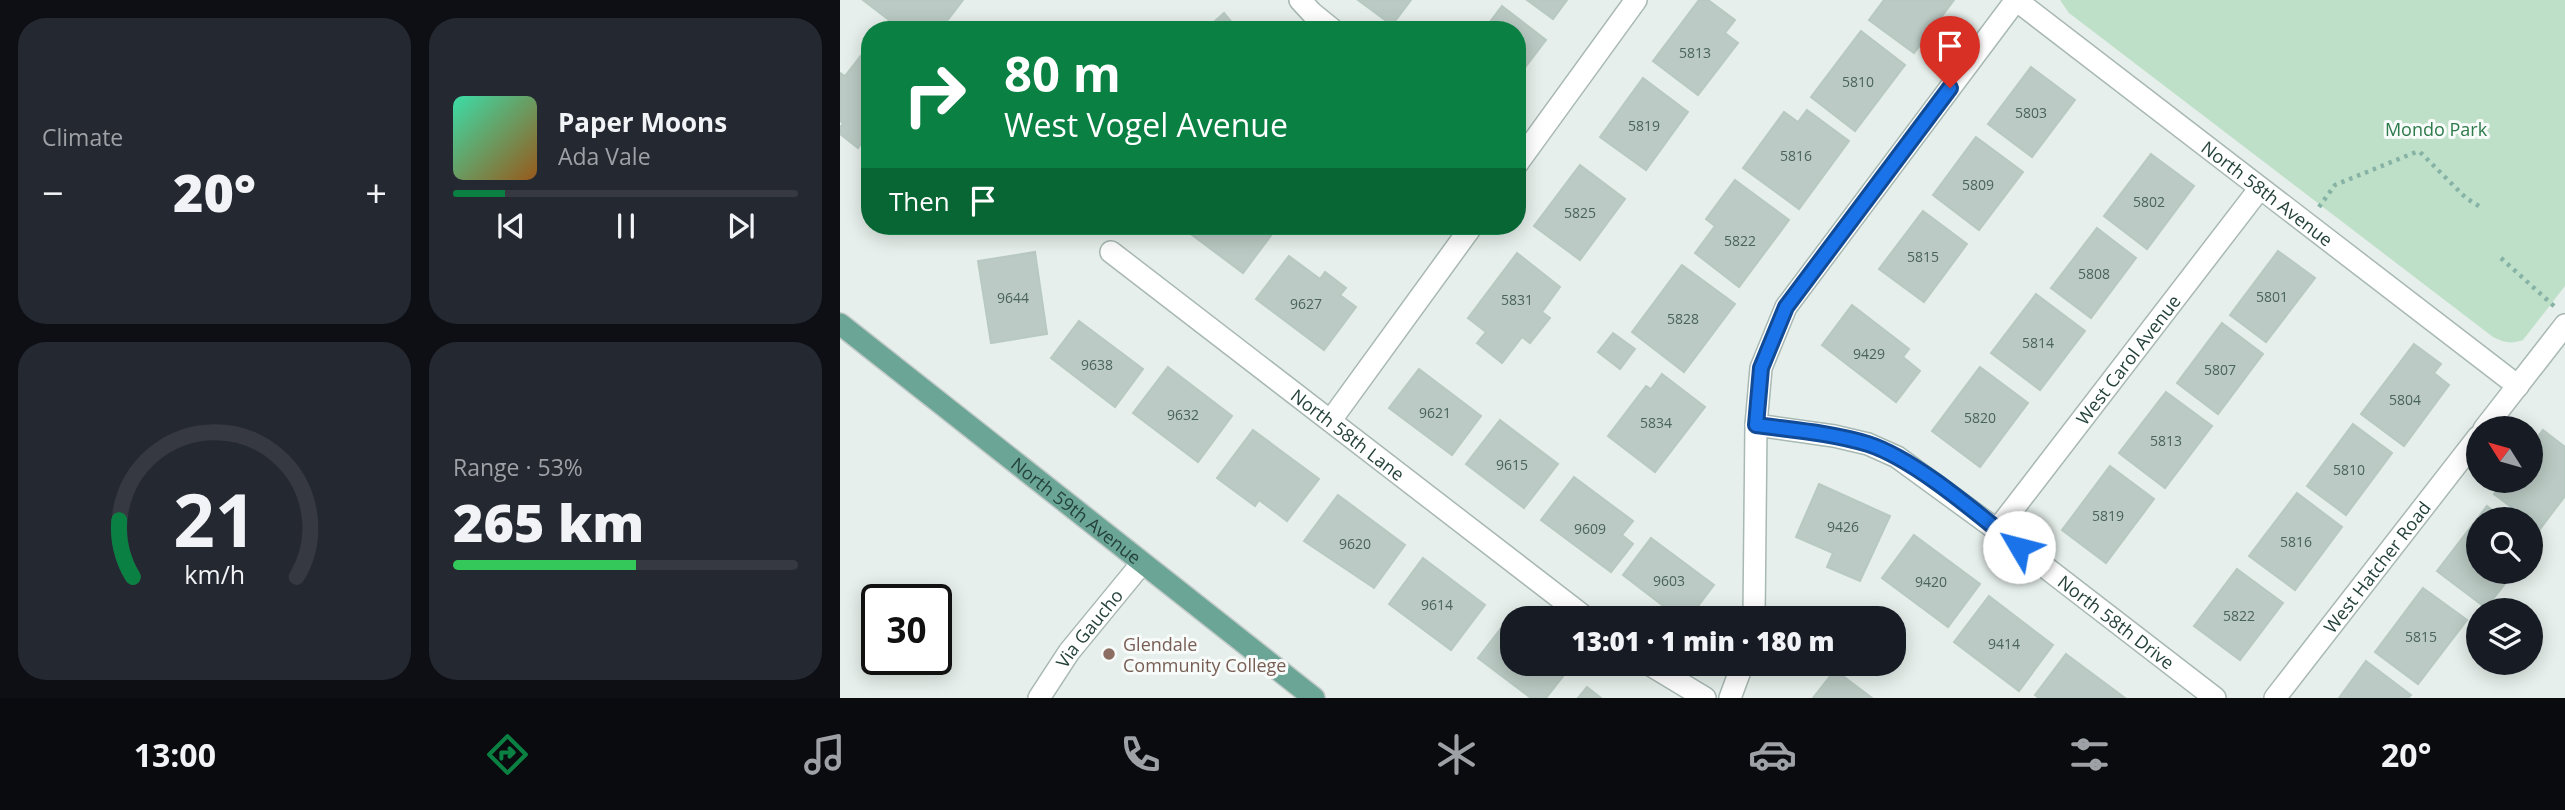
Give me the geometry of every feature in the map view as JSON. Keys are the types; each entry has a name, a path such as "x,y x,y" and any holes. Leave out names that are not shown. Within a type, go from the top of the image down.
{"main road":[{"name":"North 59th Avenue","path":"840,324 1314,698"}],"street":[{"path":"1300,0 1322,21"},
{"path":"1526,152 1636,0"},
{"path":"1754,606 1756,425 1761,368 1786,307 2016,0"},
{"name":"North 58th Avenue","path":"2016,0 2518,386"},
{"name":"West Carol Avenue","path":"1997,530 2260,188"},
{"path":"1331,420 1465,235"},
{"name":"North 58th Lane","path":"1111,252 1571,606"},
{"path":"2494,416 2518,386 2561,316"},
{"name":"North 58th Drive","path":"1756,425 1834,436 1888,452 1997,530 2215,698"},
{"name":"West Hatcher Road","path":"2275,698 2466,452"},
{"name":"Via Gaucho","path":"1040,698 1069,652 1142,562"},
{"path":"1669,676 1705,698"},
{"path":"1730,698 1738,676"}],"path":[{"path":"2306,224 2335,185 2416,152 2420,152 2466,198 2482,208"},
{"path":"2501,258 2561,316"}],"green space":[{"name":"Mondo Park","path":"2060,0 2565,0 2565,286 2523,340 2508,342 2493,337 2069,13"}],"building":[{"path":"863,0 963,0 947,21 889,20"},
{"path":"1358,0 1411,0 1395,21 1387,21"},
{"path":"1527,0 1567,0 1553,19"},
{"path":"1699,0 1708,0 1735,20 1725,33 1738,43 1698,95 1653,61"},
{"path":"1884,0 1954,0 1914,53 1869,20"},
{"path":"1502,6 1521,21 1491,21"},
{"path":"1224,13 1231,21 1215,21"},
{"path":"1526,25 1546,40 1526,66"},
{"path":"1861,31 1905,65 1855,131 1811,97"},
{"path":"861,56 861,144 858,148 840,134 843,123 840,121 840,73 845,76"},
{"path":"2031,67 2075,100 2032,157 1988,124"},
{"path":"1643,78 1688,112 1646,170 1600,137"},
{"path":"1807,110 1849,141 1799,209 1743,168 1784,112 1798,122"},
{"path":"1976,137 2023,172 1979,230 1933,195"},
{"path":"2151,154 2194,186 2147,249 2104,216"},
{"path":"1580,165 1625,199 1580,260 1534,226"},
{"path":"1735,180 1789,220 1739,287 1695,253 1715,226 1706,219"},
{"path":"1923,211 1967,244 1924,302 1879,269"},
{"path":"2097,228 2136,258 2091,318 2051,288"},
{"path":"1192,235 1271,235 1243,273"},
{"path":"2278,251 2315,278 2266,342 2230,315"},
{"path":"1035,252 1047,334 991,343 978,261"},
{"path":"1517,253 1560,287 1542,312 1550,318 1530,343 1522,337 1502,363 1477,343 1486,332 1468,318"},
{"path":"1289,256 1320,279 1325,272 1346,288 1340,295 1356,307 1324,350 1256,299"},
{"path":"1682,265 1735,304 1684,372 1632,332"},
{"path":"2036,294 2085,331 2040,390 1991,353"},
{"path":"1852,305 1909,349 1903,357 1920,371 1896,402 1822,345"},
{"path":"1079,321 1143,369 1115,407 1051,358"},
{"path":"2222,323 2263,354 2218,414 2177,383"},
{"path":"1613,333 1635,349 1620,369 1598,352"},
{"path":"2414,344 2441,364 2434,373 2449,385 2404,446 2361,414"},
{"path":"1168,367 1232,416 1198,462 1133,413"},
{"path":"1980,367 2028,403 1980,467 1932,431"},
{"path":"1419,369 1481,416 1452,455 1389,408"},
{"path":"1662,374 1705,407 1655,472 1608,436 1646,386 1651,389"},
{"path":"2166,392 2212,426 2165,488 2119,453"},
{"path":"1500,420 1558,464 1524,508 1466,464"},
{"path":"2353,424 2392,453 2346,515 2307,486"},
{"path":"1253,430 1319,479 1287,521 1259,500 1255,506 1217,478"},
{"path":"2543,430 2565,447 2565,496 2543,525 2543,507 2511,507 2494,494 2543,494"},
{"path":"2110,466 2154,499 2106,563 2062,530"},
{"path":"1574,477 1633,521 1622,535 1633,544 1611,572 1541,520"},
{"path":"1819,484 1890,516 1860,581 1827,567 1833,553 1796,537"},
{"path":"2297,493 2342,527 2295,590 2249,556"},
{"path":"1338,495 1405,545 1374,588 1304,541"},
{"path":"2466,533 2466,584 2505,584 2494,598 2473,598 2437,571"},
{"path":"1914,535 1980,584 1948,627 1882,578"},
{"path":"1651,538 1714,585 1698,606 1663,606 1623,575"},
{"path":"1423,558 1485,605 1451,650 1389,604"},
{"path":"2237,569 2283,603 2240,660 2194,626"},
{"path":"2423,588 2466,619 2418,684 2375,652"},
{"path":"1989,596 2053,645 2019,691 1954,642"},
{"path":"1500,629 1500,675 1478,658"},
{"path":"2066,654 2125,698 2039,698 2035,695"},
{"path":"2366,661 2411,695 2408,698 2339,698"},
{"path":"1502,676 1563,676 1546,698 1531,698"},
{"path":"1830,676 1843,676 1872,698 1813,698"},
{"path":"1587,687 1601,698 1578,698"}],"place":[{"name":"Glendale Community College","path":"1109,654"}],"route":[{"path":"1950,88 1786,307 1761,368 1756,425 1834,436 1868,444 1897,457 2019,547"}]}
